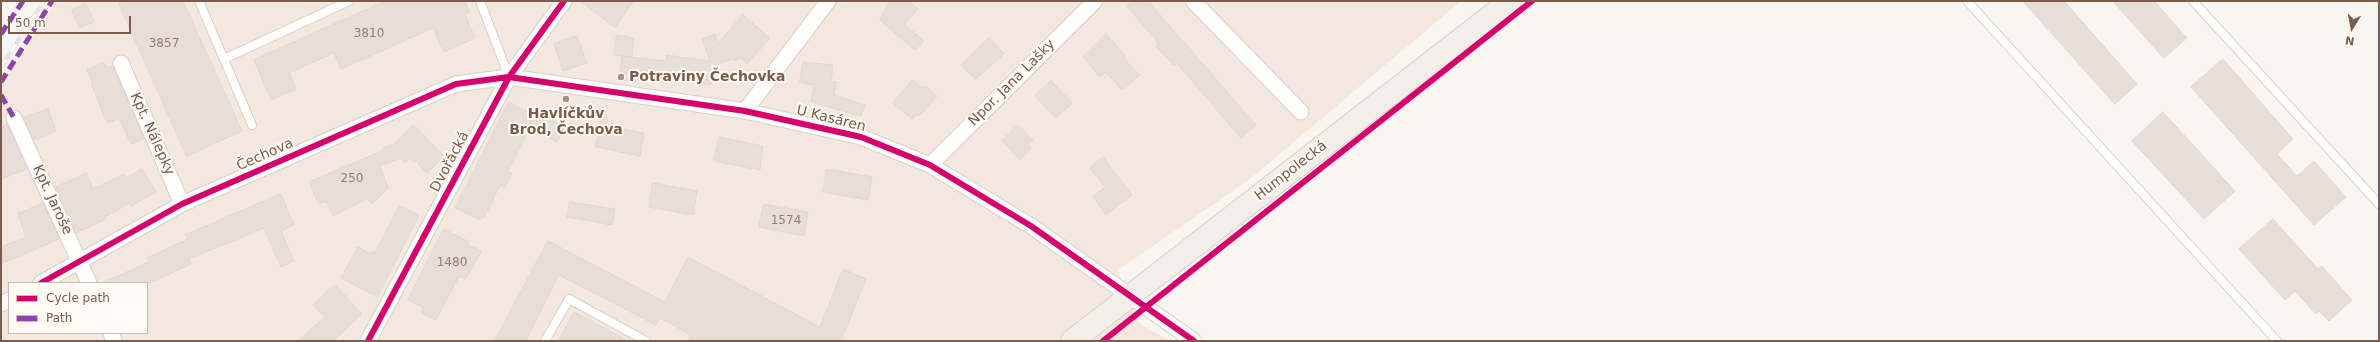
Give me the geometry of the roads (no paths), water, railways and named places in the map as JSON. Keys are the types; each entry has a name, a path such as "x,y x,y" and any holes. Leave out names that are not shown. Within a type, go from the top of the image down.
{"main road":[{"name":"Humpolecká","path":"1072,341 1510,1"}],"street":[{"name":"Dvořácká","path":"368,341 509,77 564,1"},
{"name":"Npor. Jana Lašky","path":"930,165 1095,1"},
{"path":"1193,1 1301,112"},
{"path":"745,111 825,2"},
{"name":"Kpt. Nálepky","path":"121,63 182,204"},
{"name":"U Kasáren","path":"509,77 745,111 861,137 930,165 1031,226 1194,341"},
{"name":"Čechova","path":"43,282 182,204 456,84 509,77"},
{"name":"Kpt. Jaroše","path":"14,118 89,282"}],"lane":[{"path":"199,1 252,125"},
{"path":"224,59 349,1"},
{"path":"480,1 509,77"},
{"path":"1967,1 2277,341"},
{"path":"2193,1 2379,204"},
{"path":"545,341 569,299 646,341"}],"railway":[{"path":"1,67 44,1"}],"place":[{"name":"Potraviny Čechovka","path":"621,77"},
{"name":"Havlíčkův Brod, Čechova","path":"566,99"}]}
